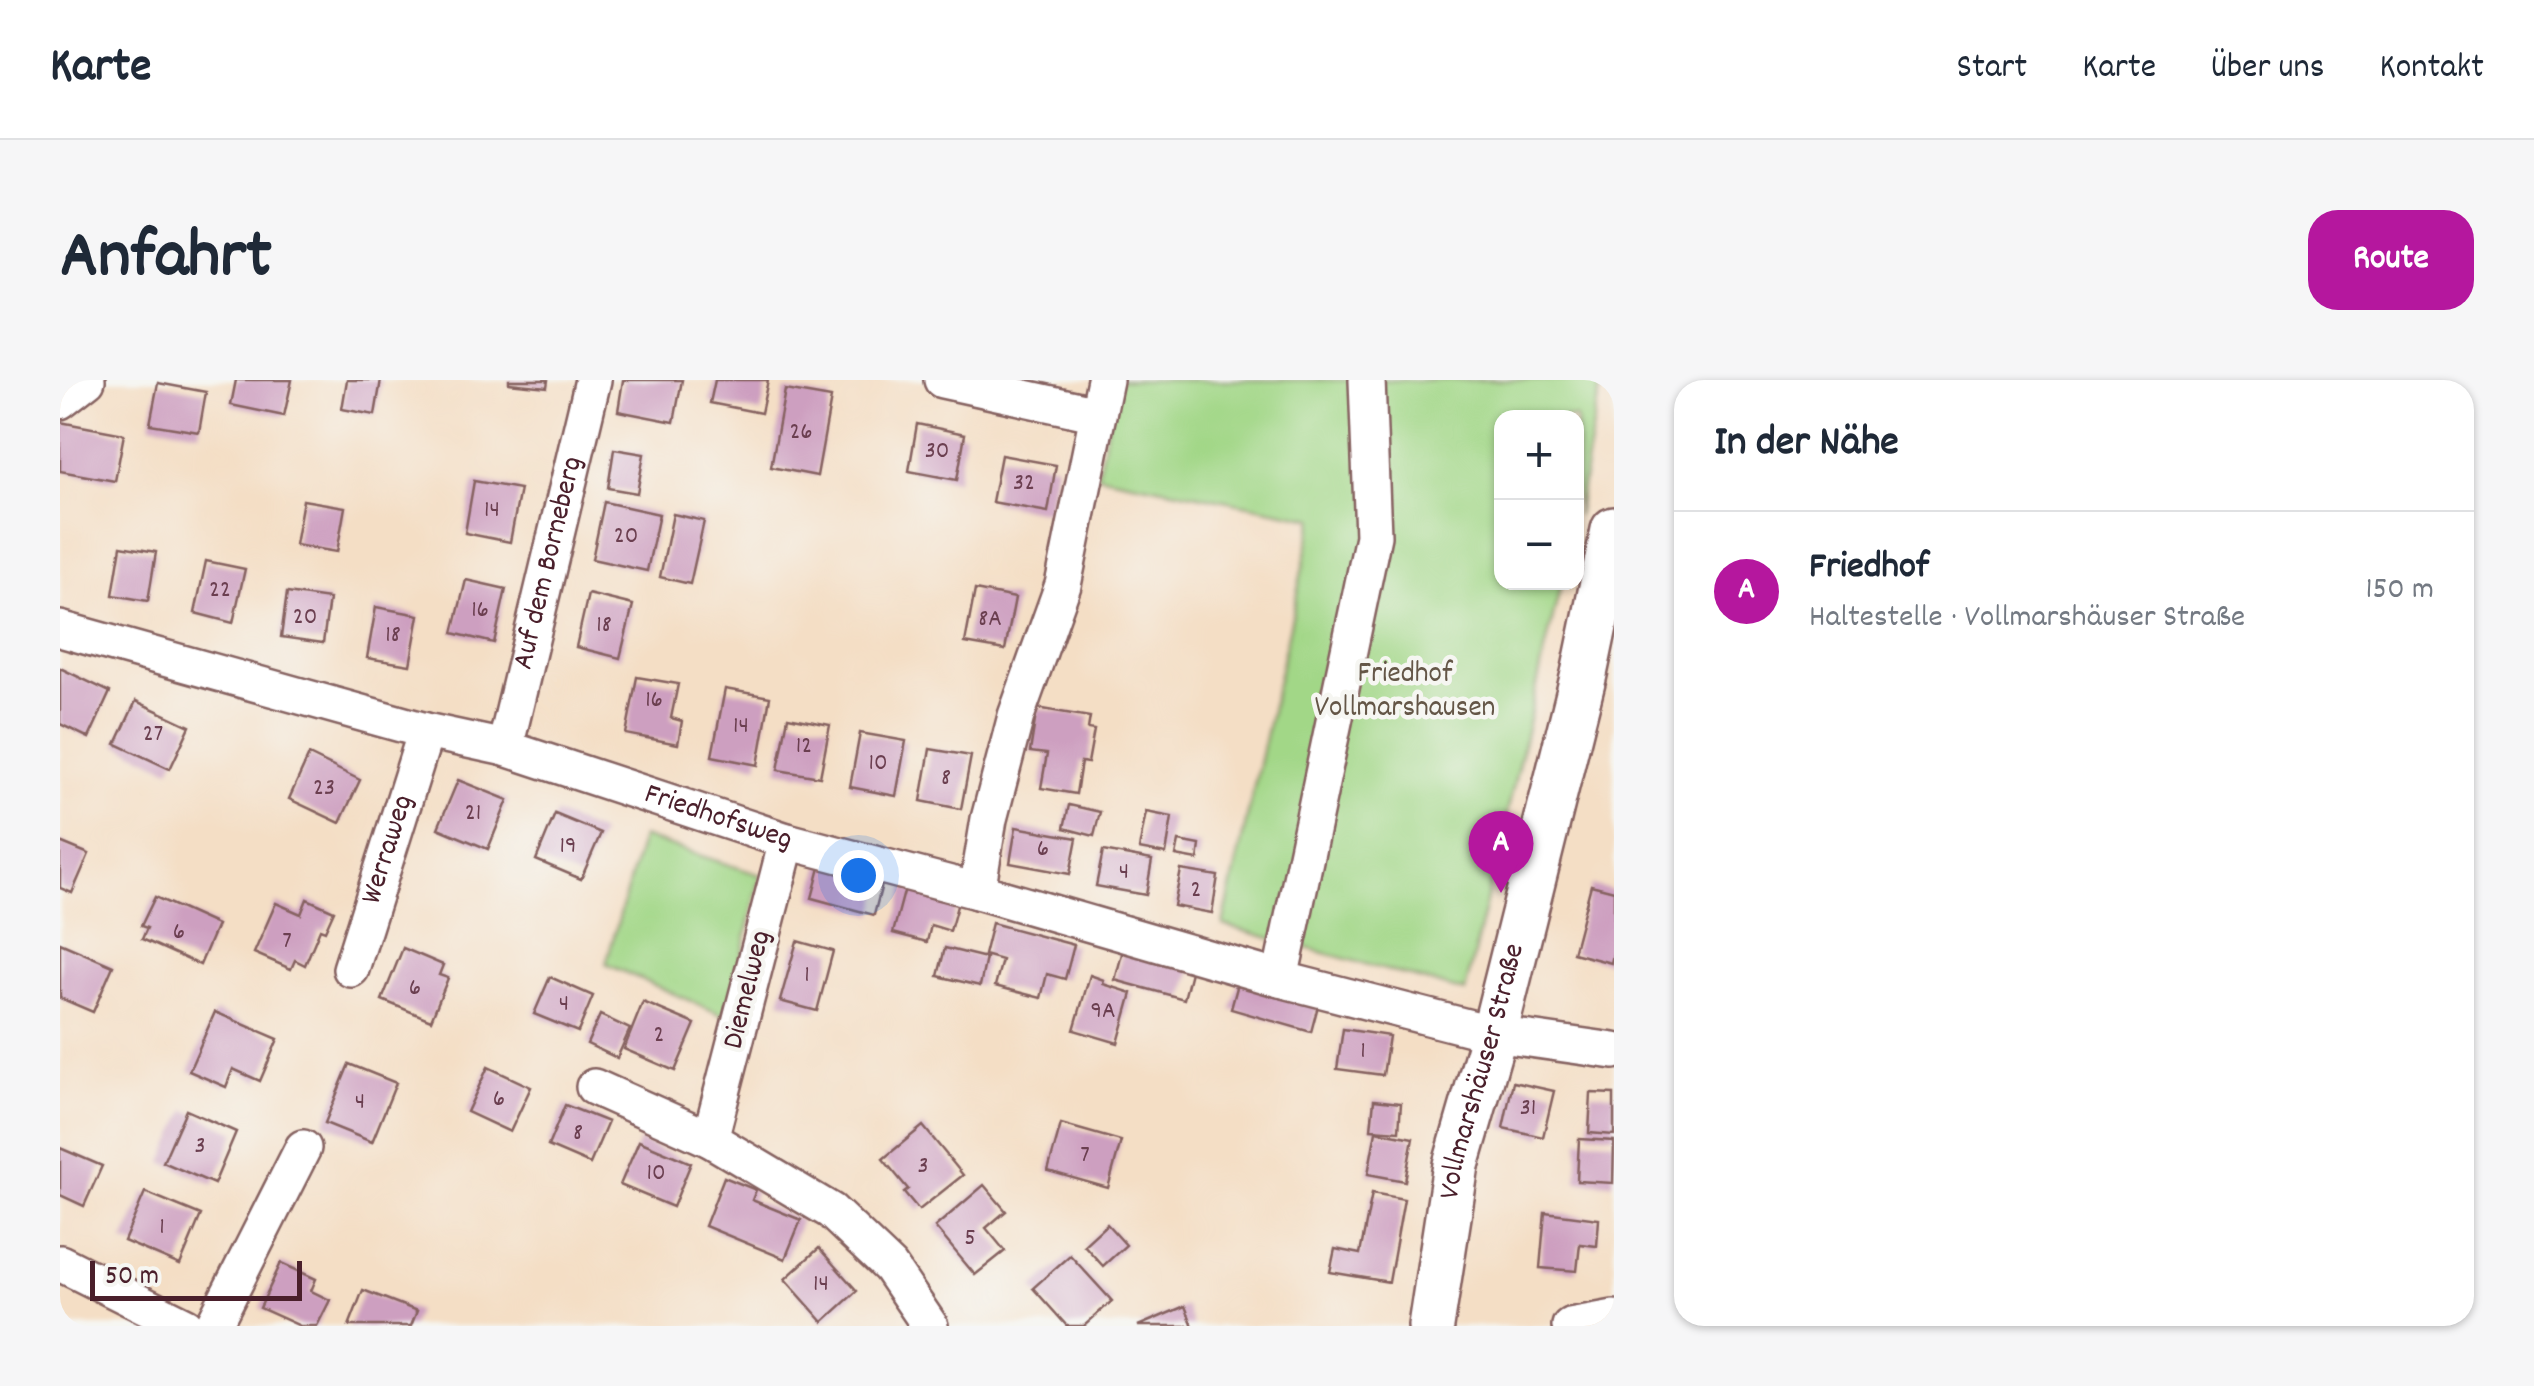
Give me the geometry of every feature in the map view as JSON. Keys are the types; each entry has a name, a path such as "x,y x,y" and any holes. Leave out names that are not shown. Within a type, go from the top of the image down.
{"main road":[{"name":"Vollmarshäuser Straße","path":"1431,1326 1456,1165 1494,1034 1612,546"}],"street":[{"path":"60,401 87,380"},
{"name":"Auf dem Borneberg","path":"505,748 594,380"},
{"path":"942,380 1102,397 1063,585 1016,716 989,819 976,892"},
{"path":"1280,980 1373,536 1367,380"},
{"name":"Friedhofsweg","path":"60,630 426,732 505,748 787,841 1280,980 1494,1034 1614,1051"},
{"name":"Werraweg","path":"351,969 426,732"},
{"name":"Diemelweg","path":"710,1139 787,841"},
{"path":"594,1087 710,1139 831,1212 890,1268 930,1326"},
{"path":"213,1326 303,1148"},
{"path":"60,1263 186,1326"},
{"path":"1570,1326 1614,1318"}],"green space":[{"name":"Friedhof Vollmarshausen","path":"1117,380 1601,382 1584,477 1584,410 1494,410 1494,590 1559,590 1465,992 1223,925 1314,518 1097,475"},
{"path":"642,837 761,875 727,1017 606,964"}],"building":[{"path":"236,380 292,380 284,416 231,405"},
{"path":"347,380 381,380 375,415 342,409"},
{"path":"509,380 548,380 547,387"},
{"path":"623,380 682,380 674,422 618,411"},
{"path":"715,380 768,380 761,413 710,403"},
{"path":"158,383 206,392 199,432 150,424"},
{"path":"785,390 831,398 817,476 771,467"},
{"path":"60,422 124,434 115,481 60,471"},
{"path":"917,424 965,434 957,480 909,471"},
{"path":"614,449 644,454 637,493 608,488"},
{"path":"1001,455 1056,465 1048,512 992,502"},
{"path":"474,481 520,489 510,542 465,533"},
{"path":"303,500 345,507 337,552 295,545"},
{"path":"604,502 659,514 647,571 592,559"},
{"path":"673,514 704,521 690,584 660,577"},
{"path":"121,546 156,552 148,601 113,595"},
{"path":"206,561 245,569 233,623 195,613"},
{"path":"466,580 506,589 494,643 453,633"},
{"path":"975,590 1015,598 1005,650 965,643"},
{"path":"287,593 329,599 323,643 281,637"},
{"path":"588,594 633,605 620,658 576,647"},
{"path":"376,607 419,615 410,665 367,658"},
{"path":"60,668 110,692 89,738 60,724"},
{"path":"637,677 678,684 671,718 682,721 678,744 626,734"},
{"path":"725,689 770,697 758,765 712,756"},
{"path":"136,701 190,726 170,769 116,744"},
{"path":"1037,708 1090,717 1088,729 1094,730 1088,763 1081,762 1076,794 1041,788 1047,754 1030,752"},
{"path":"788,717 830,725 820,777 778,770"},
{"path":"860,733 906,741 896,796 850,787"},
{"path":"930,749 971,756 961,809 921,801"},
{"path":"309,755 360,780 340,823 289,799"},
{"path":"458,780 508,800 488,849 438,828"},
{"path":"1069,805 1100,812 1094,836 1064,828"},
{"path":"1146,812 1172,817 1166,854 1139,849"},
{"path":"555,814 601,833 581,879 536,860"},
{"path":"1016,827 1077,838 1070,874 1010,863"},
{"path":"1179,841 1200,845 1198,860 1176,856"},
{"path":"60,842 89,854 72,893 60,888"},
{"path":"1103,851 1152,860 1146,895 1096,886"},
{"path":"822,860 884,877 874,915 812,898"},
{"path":"1181,870 1218,876 1212,913 1174,906"},
{"path":"1591,885 1614,891 1611,963 1573,953"},
{"path":"905,888 958,902 950,931 931,925 927,942 893,933"},
{"path":"155,897 217,925 200,965 142,939 147,928 141,926"},
{"path":"307,899 334,911 325,931 320,929 305,965 295,960 291,969 254,953 276,903 301,914"},
{"path":"992,923 1074,945 1065,979 1047,974 1041,998 995,986 1002,960 984,955"},
{"path":"797,941 833,951 817,1011 780,1001"},
{"path":"60,943 113,966 93,1012 60,998"},
{"path":"403,948 443,965 439,975 448,978 431,1020 382,1000"},
{"path":"945,948 986,958 980,986 938,976"},
{"path":"1123,950 1192,968 1184,999 1115,980"},
{"path":"1090,975 1104,980 1103,984 1132,993 1118,1043 1074,1030"},
{"path":"550,977 593,996 578,1032 534,1014"},
{"path":"1239,980 1319,1002 1311,1032 1231,1009"},
{"path":"643,1002 695,1024 675,1071 624,1049"},
{"path":"215,1012 278,1039 260,1081 233,1069 226,1087 189,1071"},
{"path":"600,1015 630,1029 617,1058 587,1044"},
{"path":"1343,1029 1389,1036 1383,1075 1337,1069"},
{"path":"349,1064 396,1083 372,1142 325,1123"},
{"path":"488,1067 531,1087 510,1132 467,1112"},
{"path":"1513,1082 1554,1091 1543,1137 1503,1128"},
{"path":"1591,1093 1614,1094 1614,1135 1589,1133"},
{"path":"1374,1100 1401,1103 1399,1131 1371,1129"},
{"path":"565,1105 608,1122 590,1164 548,1146"},
{"path":"186,1110 236,1132 214,1184 163,1162"},
{"path":"1061,1124 1121,1141 1108,1188 1048,1171"},
{"path":"923,1126 963,1175 919,1210 904,1192 908,1189 883,1159"},
{"path":"1376,1131 1413,1138 1405,1181 1368,1174"},
{"path":"1579,1139 1614,1141 1613,1183 1577,1181"},
{"path":"639,1141 691,1163 673,1207 620,1185"},
{"path":"60,1148 102,1166 84,1206 60,1195"},
{"path":"724,1177 756,1190 752,1200 801,1220 785,1259 705,1226"},
{"path":"984,1185 1006,1211 986,1228 1005,1251 975,1275 935,1227"},
{"path":"145,1192 201,1215 180,1265 124,1241"},
{"path":"1372,1193 1404,1199 1389,1282 1330,1272 1335,1249 1360,1254"},
{"path":"1545,1212 1599,1219 1597,1246 1580,1244 1577,1271 1540,1268"},
{"path":"1107,1224 1126,1245 1103,1266 1084,1245"},
{"path":"819,1248 857,1291 823,1322 785,1279"},
{"path":"1070,1255 1112,1301 1084,1326 1067,1326 1033,1288"},
{"path":"281,1263 316,1279 311,1291 330,1300 317,1326 300,1326 260,1308"},
{"path":"363,1290 417,1311 411,1326 349,1326"},
{"path":"1185,1306 1193,1326 1138,1326 1150,1321"}],"place":[{"name":"Friedhof","path":"1501,893"}]}
